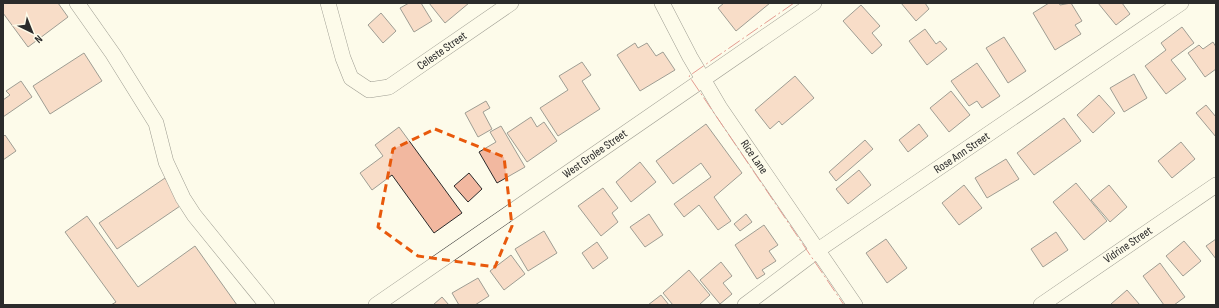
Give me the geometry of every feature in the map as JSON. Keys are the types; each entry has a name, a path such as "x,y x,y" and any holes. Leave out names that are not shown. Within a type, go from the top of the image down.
{"street":[{"path":"77,3 113,54 156,122 166,162 183,198 198,220 267,305"},
{"name":"Celeste Street","path":"328,3 343,58 351,78 369,90 390,87 510,3"},
{"name":"Rice Lane","path":"662,3 690,57 720,108 855,305"},
{"name":"West Grolee Street","path":"376,305 814,3"},
{"name":"Rose Ann Street","path":"745,305 818,250 1181,3"},
{"name":"Vidrine Street","path":"1049,303 1216,185"}],"highlighted area":[{"path":"435,129 504,157 512,226 495,267 418,256 378,227 393,149"}],"building":[{"path":"3,3 58,3 68,17 28,47 3,13"},
{"path":"409,3 421,3 432,21 414,32 400,8"},
{"path":"429,3 469,3 445,23"},
{"path":"724,3 770,3 736,31 718,8"},
{"path":"901,3 925,3 929,9 916,21"},
{"path":"1049,3 1059,3 1060,5 1071,3 1082,21 1075,25 1081,34 1055,50 1033,13"},
{"path":"1098,3 1122,3 1130,14 1116,25"},
{"path":"861,5 880,26 872,33 882,45 872,54 843,21"},
{"path":"381,13 396,31 383,43 368,25"},
{"path":"1182,27 1194,43 1171,60 1186,79 1166,94 1145,66 1166,50 1161,43"},
{"path":"925,29 936,44 940,41 947,49 927,65 909,41"},
{"path":"1004,37 1026,71 1008,83 986,48"},
{"path":"1213,42 1216,47 1216,69 1205,77 1188,53 1199,45 1203,49"},
{"path":"635,43 638,48 647,43 656,56 663,52 675,70 640,91 617,55"},
{"path":"84,53 102,81 50,114 33,86"},
{"path":"582,62 591,75 582,81 600,109 558,136 540,108 568,90 559,76"},
{"path":"977,63 1000,96 982,108 977,101 969,106 951,81"},
{"path":"1134,74 1147,98 1124,112 1110,88"},
{"path":"795,76 814,98 782,125 779,121 770,129 755,110"},
{"path":"21,81 32,97 3,117 3,100 10,95 6,91"},
{"path":"951,91 970,115 949,132 930,108"},
{"path":"1099,95 1115,113 1093,133 1077,115"},
{"path":"486,101 490,108 483,112 492,129 478,137 465,113"},
{"path":"1206,105 1216,117 1216,137 1196,113"},
{"path":"531,117 537,127 544,122 557,141 527,162 507,133"},
{"path":"1064,118 1081,141 1034,175 1017,153"},
{"path":"706,124 742,173 714,197 731,221 718,230 699,205 684,217 674,204 711,177 701,163 673,184 656,161"},
{"path":"919,124 928,136 908,152 899,140"},
{"path":"501,126 525,167 497,183 479,152 496,142 490,132"},
{"path":"399,127 462,213 434,233 392,175 372,190 360,173 383,156 375,145"},
{"path":"5,135 16,151 3,160 3,137"},
{"path":"865,140 873,149 836,181 829,172"},
{"path":"1181,142 1195,159 1172,178 1158,161"},
{"path":"1006,159 1019,179 987,198 975,178"},
{"path":"640,162 656,182 631,202 616,182"},
{"path":"859,170 871,185 848,204 836,189"},
{"path":"469,173 482,189 468,202 454,186"},
{"path":"165,178 183,204 117,249 99,223"},
{"path":"1076,183 1107,221 1084,240 1053,202"},
{"path":"964,185 982,208 959,225 942,203"},
{"path":"1109,185 1127,207 1110,222 1091,200"},
{"path":"603,188 618,208 612,213 618,222 601,236 578,206"},
{"path":"649,214 663,235 645,247 630,227"},
{"path":"746,214 752,222 740,231 734,224"},
{"path":"87,216 138,287 195,246 237,305 111,305 116,302 65,232"},
{"path":"764,225 778,245 769,251 776,261 762,270 765,274 757,279 735,245"},
{"path":"544,231 557,253 528,271 515,249"},
{"path":"1056,232 1068,250 1043,267 1031,249"},
{"path":"886,239 907,268 887,283 866,253"},
{"path":"1216,239 1216,259 1206,246"},
{"path":"1184,241 1201,261 1183,276 1166,256"},
{"path":"597,242 608,258 593,269 582,253"},
{"path":"511,255 525,274 504,290 490,271"},
{"path":"721,262 732,276 723,283 732,294 720,304 700,280"},
{"path":"1160,263 1185,297 1174,305 1164,305 1143,276"},
{"path":"689,270 710,295 699,305 673,305 663,293"},
{"path":"478,278 489,296 475,305 459,305 452,293"},
{"path":"1127,290 1140,305 1111,304"},
{"path":"661,295 669,305 648,305"},
{"path":"442,297 449,305 433,305"}],"power":[{"path":"794,3 689,76 844,305"}]}
